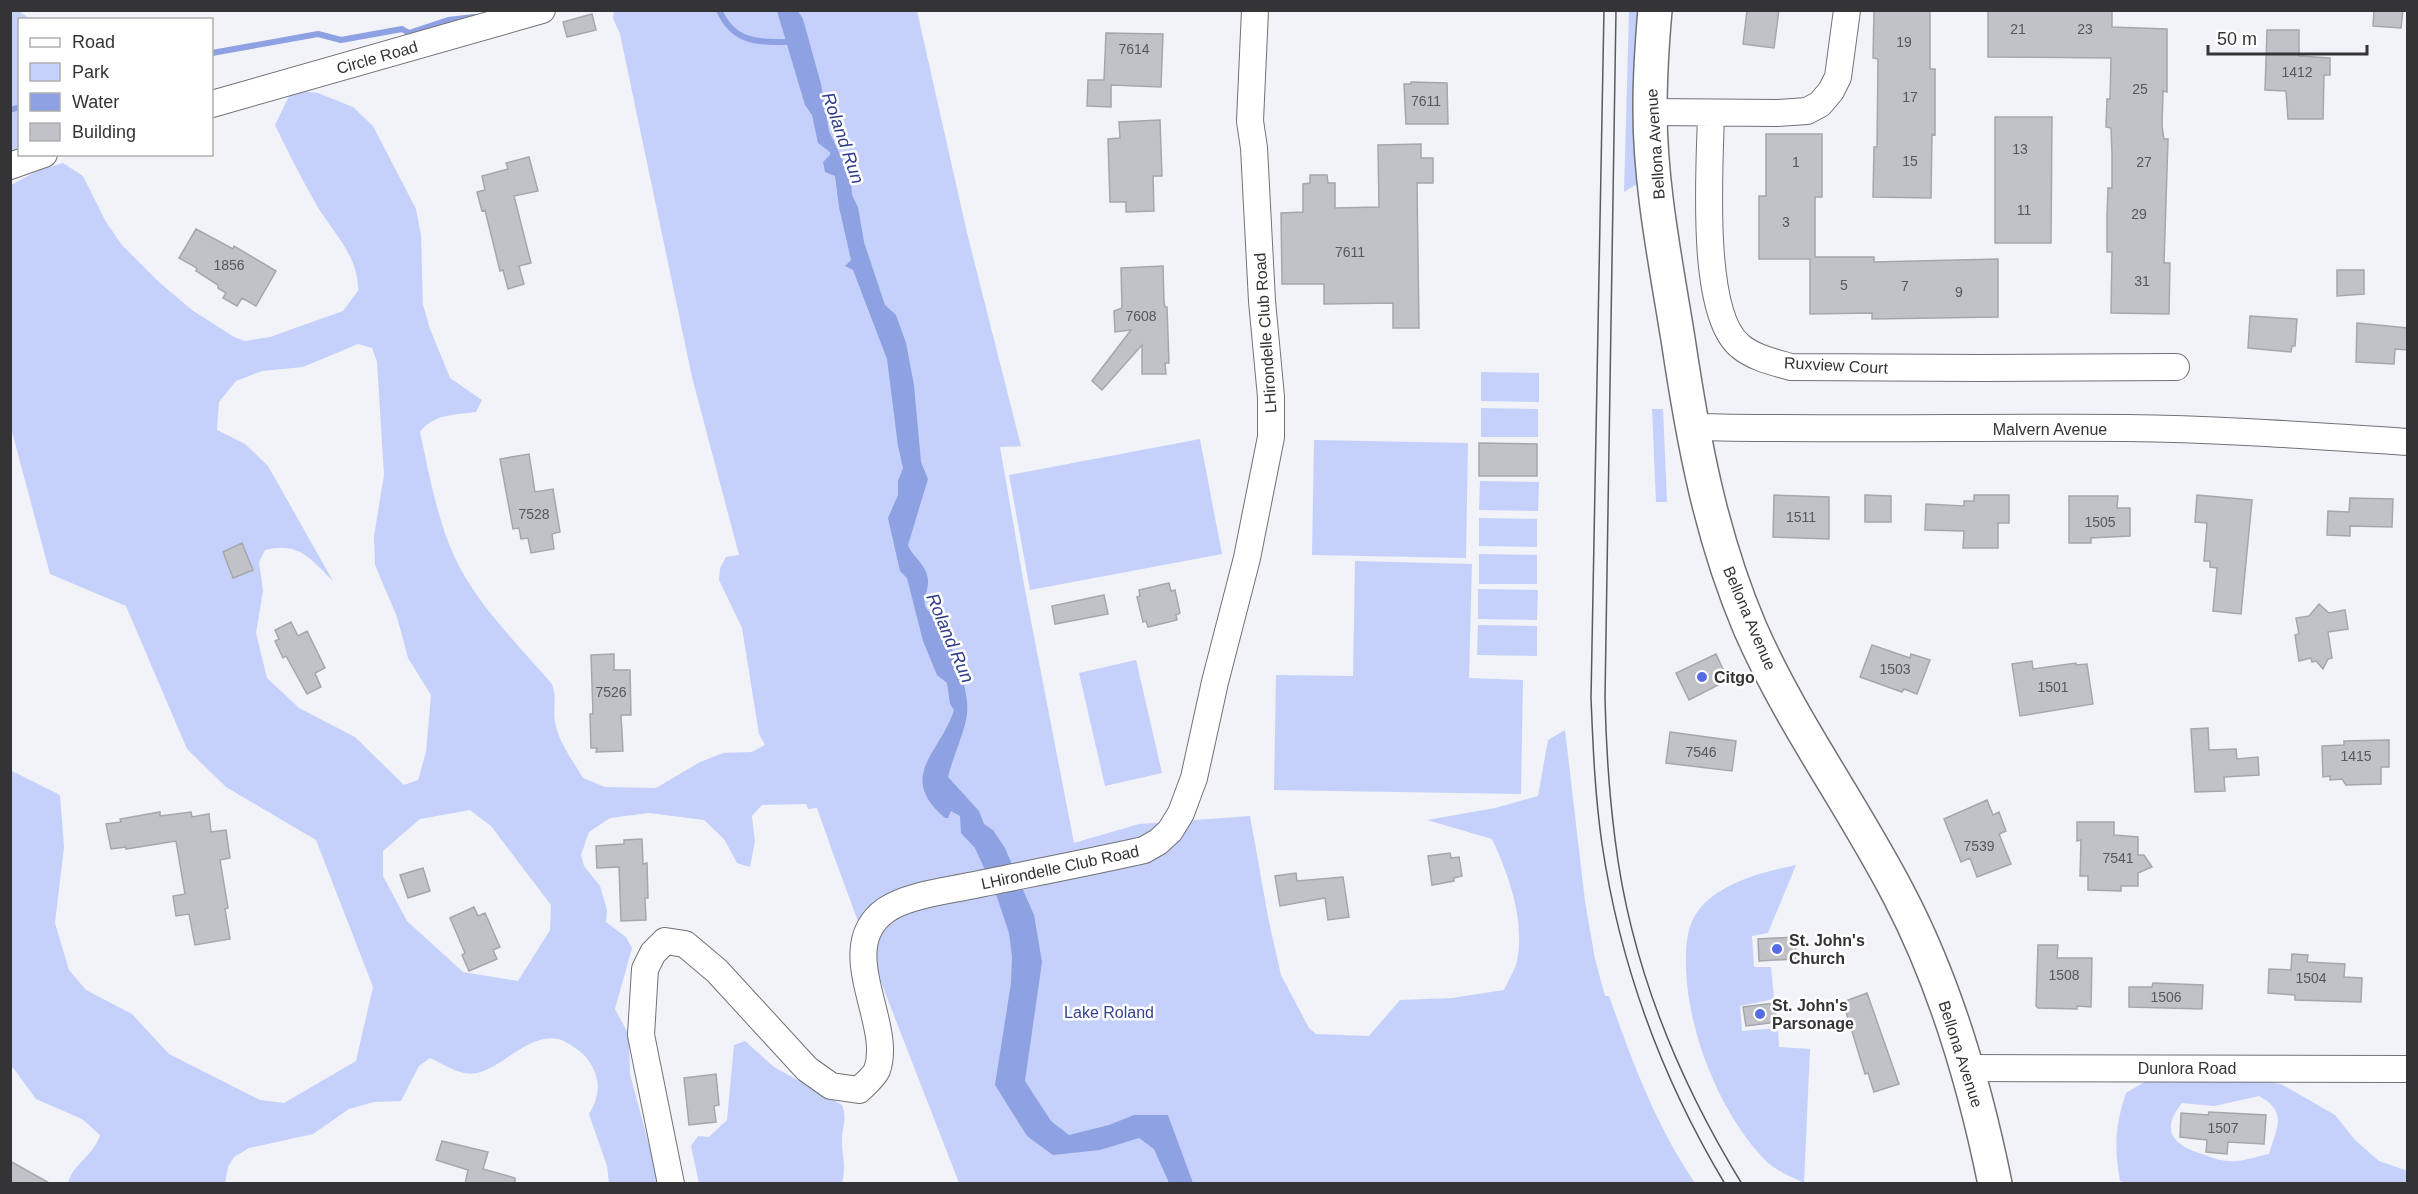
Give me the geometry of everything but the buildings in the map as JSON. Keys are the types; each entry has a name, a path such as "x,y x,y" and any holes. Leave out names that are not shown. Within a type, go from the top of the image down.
{"main road":[{"name":"Bellona Avenue","path":"1655,10 1650,112 1655,180 1692,427 1712,523 1750,628 1799,723 1908,912 1930,962 1983,1122 1995,1184"}],"street":[{"name":"Circle Road","path":"213,104 542,10"},
{"name":"LHirondelle Club Road","path":"670,1184 641,1035 645,969 653,952 665,941 685,944 717,971 807,1069 831,1086 859,1090 876,1072 880,1047 863,956 867,935 874,921 887,909 940,893 1144,850 1158,842 1170,831 1181,813 1194,778 1215,682 1247,558 1270,437 1272,397 1262,301 1254,148 1250,121 1255,10"},
{"path":"1650,112 1777,113 1807,111 1820,104 1831,91 1838,77 1847,10"},
{"name":"Ruxview Court","path":"1711,113 1712,278 1725,328 1739,346 1763,359 1791,367 1981,369 2176,367"},
{"path":"10,166 38,156"},
{"name":"Malvern Avenue","path":"1692,427 2138,429 2233,431 2408,442"},
{"name":"Dunlora Road","path":"1967,1068 2408,1069"}],"green space":[{"path":"10,11 19,11 29,18 18,18 18,148 11,152"},
{"name":"Lake Roland","path":"614,11 917,11 967,233 1021,446 1000,447 1074,843 1139,824 1250,816 1281,975 1309,1028 1316,1034 1369,1036 1400,1000 1452,998 1504,990 1517,961 1519,930 1514,898 1492,839 1427,820 1495,808 1538,796 1548,740 1565,730 1585,901 1595,959 1605,996 1609,996 1636,1069 1668,1139 1695,1183 959,1183 817,808 808,809 806,804 762,805 752,816 755,842 750,867 737,863 724,839 704,820 649,813 610,818 589,832 581,855 584,866 600,886 607,910 606,922 626,937 632,948 615,1009 629,1035 630,1074 659,1183 609,1183 607,1166 589,1114 598,1090 595,1072 587,1059 569,1044 557,1039 545,1039 522,1048 488,1069 471,1074 459,1072 430,1058 419,1066 401,1101 374,1102 349,1109 313,1134 249,1148 234,1157 228,1167 225,1183 68,1183 74,1170 93,1148 100,1135 82,1119 36,1099 11,1067 10,770 60,795 64,847 55,923 69,970 86,990 132,1014 169,1054 260,1100 284,1103 356,1061 373,987 316,840 226,787 187,749 126,606 50,574 11,428 11,185 39,170 63,163 83,176 106,222 122,245 160,283 192,310 234,337 245,341 270,337 343,311 358,291 357,278 350,256 316,204 275,125 292,90 318,93 353,107 373,126 416,209 421,235 423,305 450,378 482,400 476,412 438,419 425,426 420,432 432,488 449,544 468,582 494,618 552,684 559,736 583,778 605,787 656,788 700,762 723,753 752,752 765,745 759,734 742,628 719,580 720,568 726,557 739,555 692,377 620,34 613,18","holes":["358,344 372,348 377,362 384,475 374,536 375,565 397,617 408,658 431,695 426,752 418,780 404,785 355,737 299,708 267,678 256,633 263,591 259,562 265,550 277,548 296,550 311,559 333,581 268,466 245,444 217,430 219,402 236,381 262,371 303,367","470,810 491,826 551,905 550,930 518,981 463,972 407,921 383,876 383,851 420,819"]},
{"path":"1629,11 1643,11 1642,181 1624,192"},
{"path":"1481,372 1539,373 1539,402 1481,401"},
{"path":"1481,408 1538,409 1538,437 1481,437"},
{"path":"1652,409 1663,409 1667,502 1656,502"},
{"path":"1200,439 1222,554 1030,590 1009,475"},
{"path":"1314,440 1468,443 1466,558 1312,555"},
{"path":"1480,481 1539,482 1538,511 1479,510"},
{"path":"1479,518 1537,519 1537,547 1479,546"},
{"path":"1479,554 1537,555 1537,584 1479,584"},
{"path":"1355,561 1472,564 1469,678 1523,680 1521,794 1274,790 1276,675 1353,676"},
{"path":"1478,589 1538,590 1537,620 1478,619"},
{"path":"1478,625 1537,626 1537,656 1477,655"},
{"path":"1136,660 1162,773 1105,786 1079,673"},
{"path":"1796,865 1768,933 1752,936 1754,967 1771,967 1774,999 1740,1006 1742,1031 1778,1028 1779,1047 1810,1049 1804,1183 1778,1170 1765,1160 1748,1140 1718,1091 1697,1037 1687,981 1686,955 1690,926 1698,911 1707,901 1742,880"},
{"path":"745,1041 774,1067 842,1105 844,1168 842,1183 699,1183 691,1146 698,1136 709,1137 727,1120 734,1045"},
{"path":"2218,1076 2281,1084 2335,1115 2355,1140 2379,1161 2408,1171 2407,1184 2128,1184 2120,1181 2117,1137 2126,1093 2153,1077","holes":["2259,1096 2274,1108 2278,1120 2269,1154 2237,1161 2216,1159 2185,1147 2173,1136 2172,1122 2182,1103 2214,1106"]}],"water":[{"name":"Roland Run","path":"777,11 798,11 803,19 821,84 829,131 851,178 852,195 858,207 864,242 885,305 896,315 906,343 914,385 921,462 928,479 908,545 926,572 928,587 925,598 926,608 941,619 959,666 967,703 964,728 948,777 979,811 984,824 993,830 1005,848 1034,915 1042,962 1025,1081 1051,1121 1069,1135 1109,1125 1134,1115 1168,1115 1193,1183 1169,1183 1154,1149 1139,1138 1100,1150 1053,1155 1027,1136 995,1085 1011,983 1012,957 1009,933 997,897 975,848 961,833 960,816 951,811 948,818 945,818 931,803 924,790 923,777 926,765 948,726 954,710 950,704 947,683 937,675 923,641 907,578 900,571 888,518 898,495 898,481 903,468 887,359 853,270 845,266 851,260 839,207 835,176 825,172 823,162 830,152 818,143 812,115 805,105"}],"waterway":[{"path":"719,10 732,29 749,39 792,42"},
{"path":"213,53 318,34 341,40 402,29 409,33 448,20 474,17"},
{"path":"10,110 18,108"}],"tram line":[{"path":"1604,10 1591,698 1598,808 1610,889 1632,977 1663,1062 1702,1144 1725,1184"},
{"path":"1616,10 1605,698 1613,821 1622,885 1632,930 1660,1018 1697,1103 1742,1184"}],"place":[{"name":"Citgo","path":"1702,677"},
{"name":"St. John's Church","path":"1777,949"},
{"name":"St. John's Parsonage","path":"1760,1014"}]}
